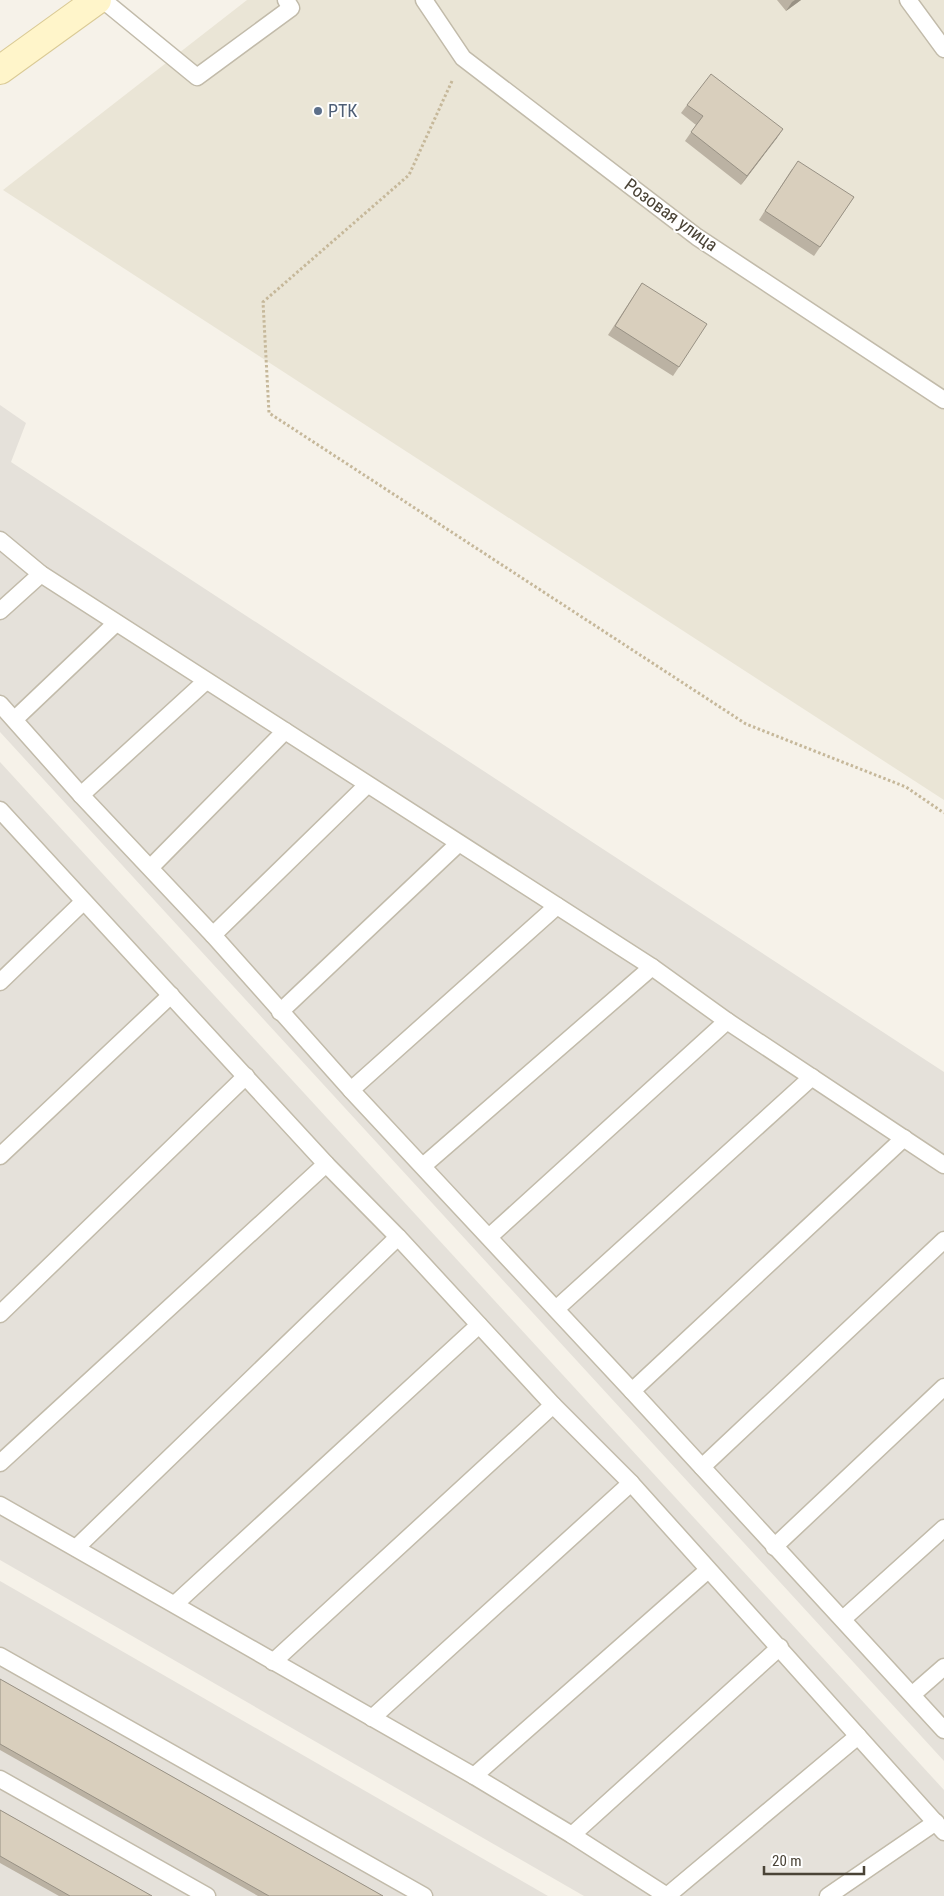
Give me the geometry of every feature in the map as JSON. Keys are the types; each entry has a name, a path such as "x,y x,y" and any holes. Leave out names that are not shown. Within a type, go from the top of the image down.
{"street":[{"path":"0,70 97,0"}],"lane":[{"path":"104,0 197,77 291,8 286,0"},
{"name":"Розовая улица","path":"424,0 463,58 697,236 944,400"},
{"path":"908,0 944,49"},
{"path":"0,540 41,574 652,967 727,1021 944,1165"},
{"path":"0,611 41,574"},
{"path":"14,720 116,623"},
{"path":"81,795 206,680"},
{"path":"0,704 81,795 151,867 213,935 351,1090 632,1391 774,1547 913,1694 944,1730"},
{"path":"151,867 285,731"},
{"path":"213,935 367,784"},
{"path":"0,810 326,1164 398,1237 553,1405 631,1483 708,1570 780,1646 940,1827 828,1896"},
{"path":"280,1012 458,844"},
{"path":"0,982 83,902"},
{"path":"351,1090 557,906"},
{"path":"423,1166 652,967"},
{"path":"0,1156 171,995"},
{"path":"489,1237 727,1021"},
{"path":"0,1314 246,1076"},
{"path":"556,1309 812,1077"},
{"path":"632,1391 904,1138"},
{"path":"0,1463 326,1164"},
{"path":"76,1548 398,1237"},
{"path":"702,1467 944,1240"},
{"path":"175,1604 479,1325"},
{"path":"774,1547 944,1387"},
{"path":"273,1662 553,1405"},
{"path":"372,1718 631,1483"},
{"path":"0,1505 474,1776 668,1896 858,1736"},
{"path":"843,1619 944,1528"},
{"path":"474,1776 708,1570"},
{"path":"572,1835 780,1646"},
{"path":"0,1656 424,1896"},
{"path":"913,1694 944,1666"},
{"path":"0,1779 207,1896"}],"path":[{"path":"463,58 409,175 264,302 269,413 746,724 906,787 944,813"}],"shaded area":[{"path":"247,0 944,0 944,800 3,190"},
{"path":"0,405 26,423 11,462 944,1072 944,1761 0,732"},
{"path":"0,762 944,1790 944,1896 584,1896 0,1560"},
{"path":"0,1581 548,1896 0,1896"}],"building":[{"path":"711,74 783,129 747,176 691,132 703,116 687,105"},
{"path":"798,161 854,197 820,247 765,211"},
{"path":"642,283 707,324 679,367 615,326"},
{"path":"0,1679 383,1896 269,1896 0,1744"},
{"path":"0,1810 152,1896 70,1896 0,1856"}],"place":[{"name":"РТК","path":"318,111"}]}
